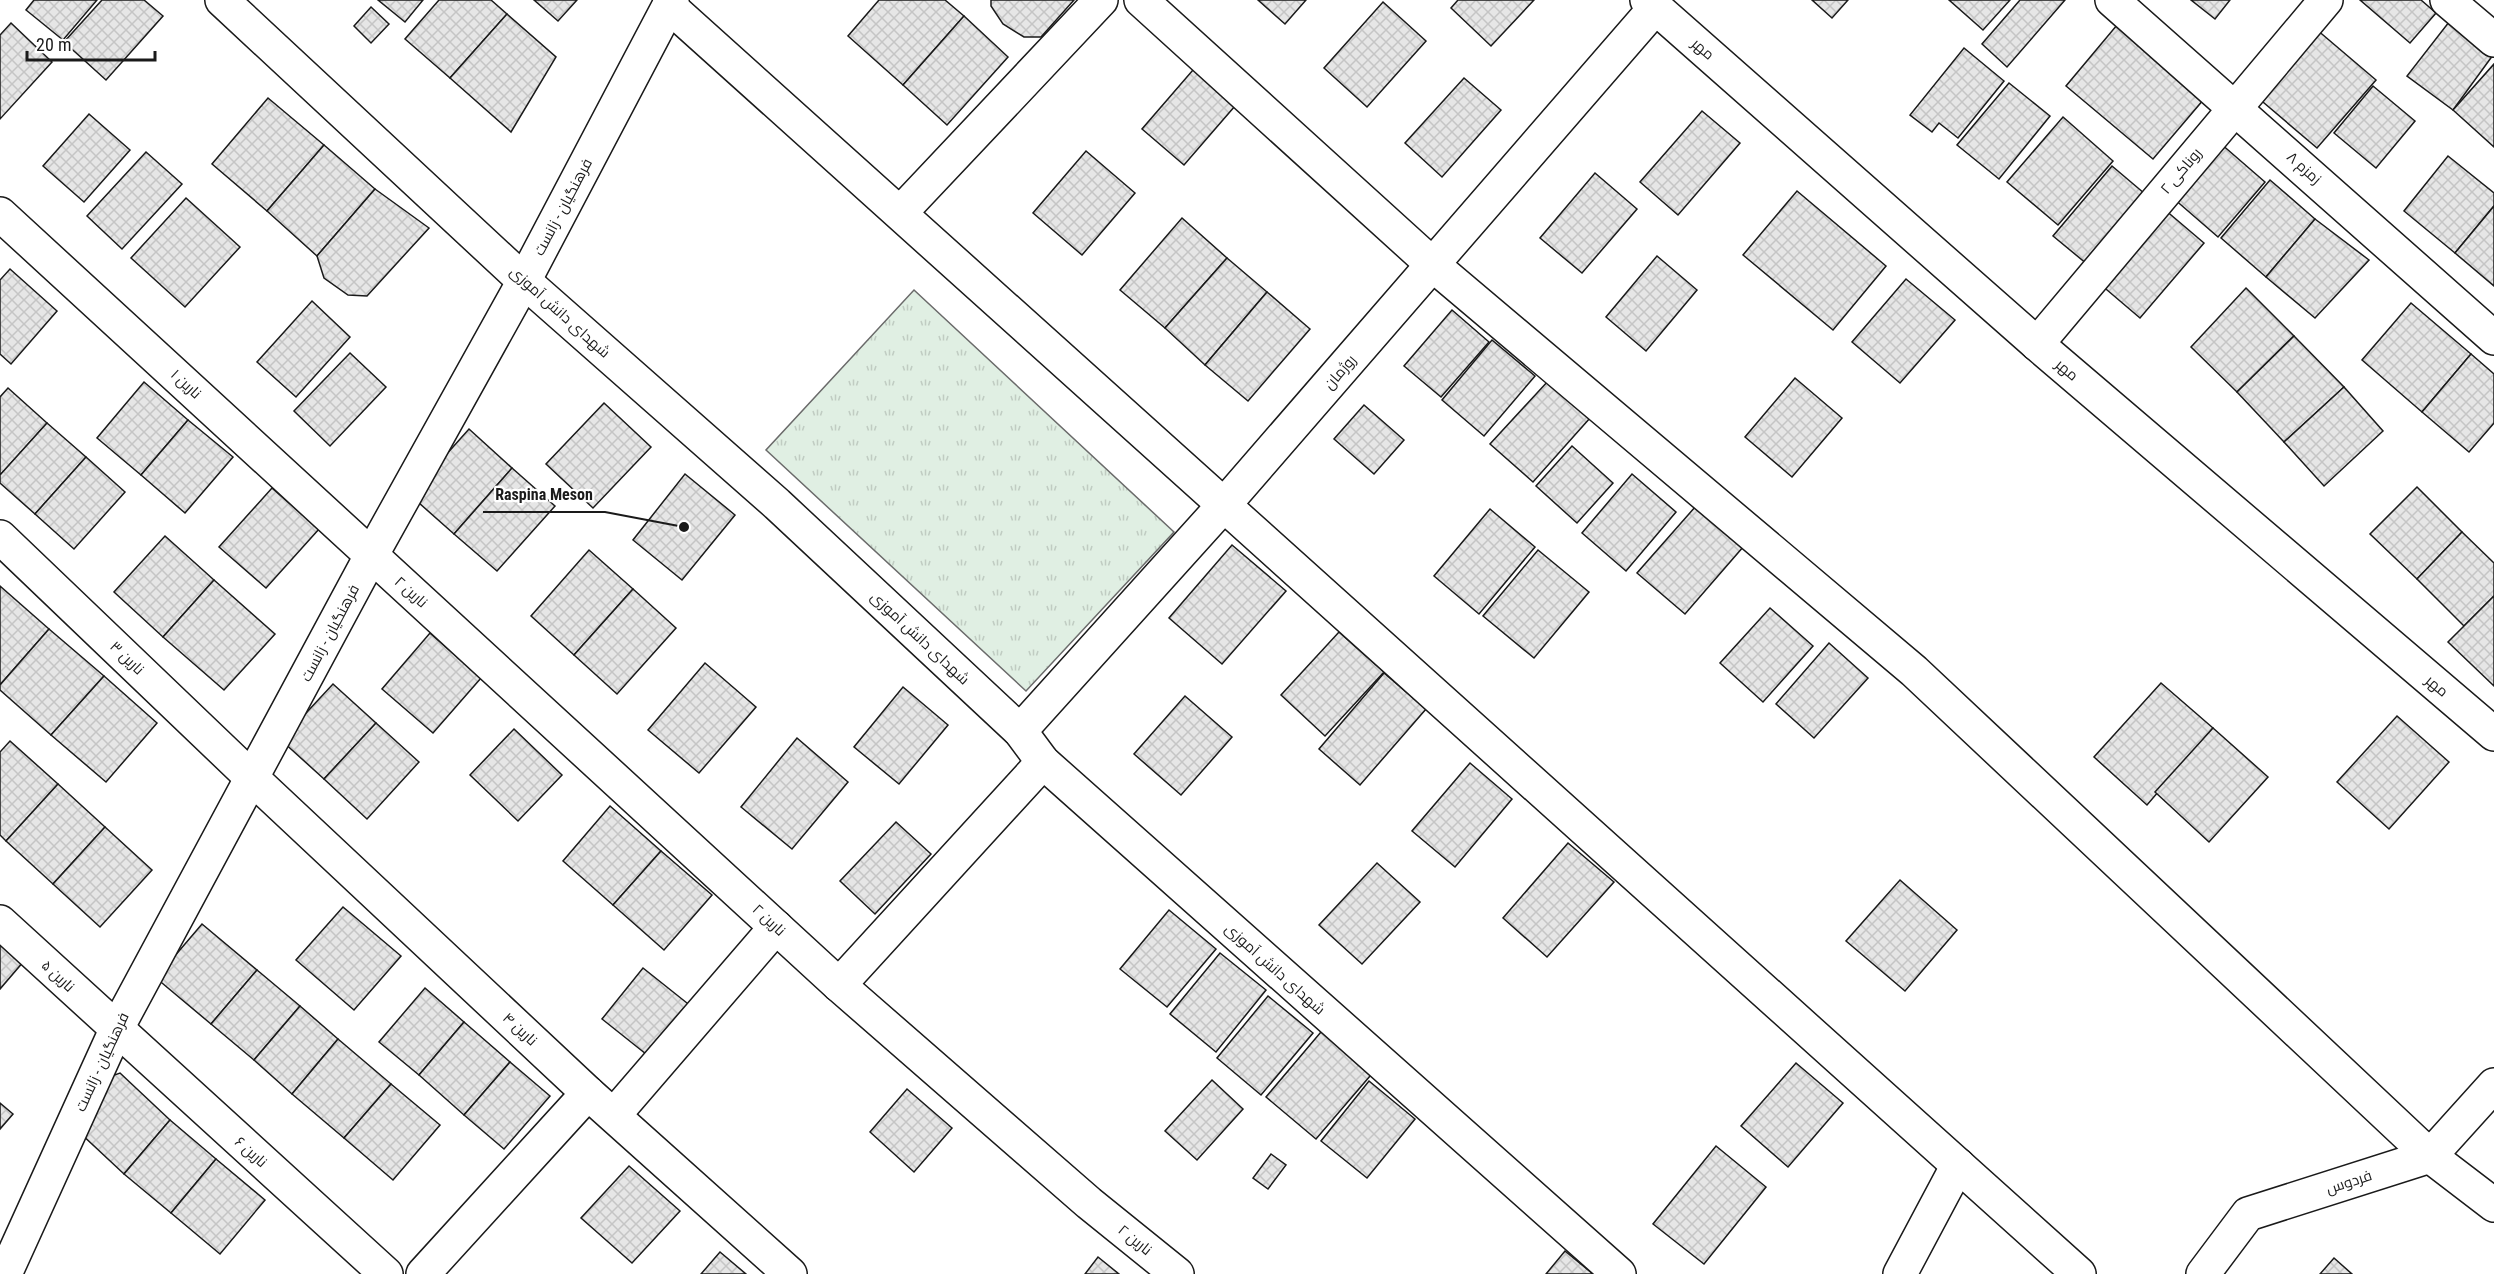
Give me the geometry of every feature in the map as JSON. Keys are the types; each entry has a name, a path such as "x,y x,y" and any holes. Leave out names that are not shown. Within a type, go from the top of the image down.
{"street":[{"name":"شهدای دانش آموزی","path":"222,0 524,281 777,504 1020,731 1043,762 1619,1274"},
{"path":"901,212 1101,0"},
{"path":"1141,0 1433,265 1914,671 2430,1156 2494,1204"},
{"name":"زمزم ۸","path":"2112,0 2494,338"},
{"name":"روناکی ۲","path":"2037,344 2326,0"},
{"path":"2448,0 2494,40"},
{"name":"فرهنگیان - زانست","path":"5,1274 116,1030 371,556 524,281 670,3"},
{"path":"670,3 1223,506 2079,1274"},
{"name":"روژمان","path":"1020,731 1223,506 1433,265 1655,3"},
{"name":"مهر","path":"1655,3 2037,344 2494,734"},
{"name":"نارین ۱","path":"5,230 371,556"},
{"name":"نارین ۳","path":"0,537 253,779"},
{"name":"نارین ۲","path":"371,556 839,985 1089,1203 1177,1274"},
{"path":"839,985 1043,762"},
{"name":"نارین ۴","path":"253,779 588,1093 790,1274"},
{"name":"نارین ۵","path":"0,922 116,1030"},
{"path":"614,1114 776,927"},
{"name":"نارین ۶","path":"116,1030 386,1274"},
{"path":"2430,1156 2494,1085"},
{"path":"423,1274 588,1093"},
{"name":"فردوس","path":"2203,1274 2248,1214 2430,1156"},
{"path":"1900,1274 1958,1165"}],"green space":[{"path":"914,290 1174,532 1026,691 766,450"}],"building":[{"path":"34,0 97,0 63,40 26,10"},
{"path":"102,0 144,0 163,16 106,80 64,42"},
{"path":"378,0 423,0 405,22"},
{"path":"439,0 491,0 507,14 450,78 405,39"},
{"path":"534,0 577,0 558,21"},
{"path":"879,0 945,0 964,16 903,85 848,36"},
{"path":"991,0 1074,0 1041,37 1024,37 1003,24 991,6"},
{"path":"1258,0 1306,0 1285,24"},
{"path":"1458,0 1534,0 1491,46 1451,8"},
{"path":"1812,0 1848,0 1832,18"},
{"path":"1949,0 2010,0 1983,30"},
{"path":"2020,0 2065,0 2007,67 1982,44"},
{"path":"2191,0 2230,0 2215,19"},
{"path":"2360,0 2421,0 2436,13 2410,43"},
{"path":"1383,2 1426,41 1367,107 1324,68"},
{"path":"371,7 389,24 371,43 354,26"},
{"path":"507,14 556,57 511,132 450,78"},
{"path":"964,16 1008,57 947,125 903,85"},
{"path":"2449,22 2493,55 2453,110 2407,76"},
{"path":"11,23 52,62 0,119 0,35"},
{"path":"2117,25 2204,99 2153,159 2066,86"},
{"path":"2316,29 2376,80 2317,148 2257,97"},
{"path":"1964,48 2004,81 1958,138 1939,123 1932,132 1910,115"},
{"path":"1199,63 1241,99 1184,165 1142,129"},
{"path":"2494,64 2494,147 2453,110"},
{"path":"1464,78 1501,110 1442,177 1405,143"},
{"path":"2009,83 2050,116 1999,179 1957,145"},
{"path":"2373,86 2415,121 2376,168 2334,133"},
{"path":"268,98 324,145 267,211 212,164"},
{"path":"1702,111 1740,143 1678,215 1640,182"},
{"path":"89,114 130,150 84,202 43,166"},
{"path":"2063,117 2113,161 2058,225 2007,182"},
{"path":"2220,143 2265,182 2218,237 2173,198"},
{"path":"324,145 375,189 317,256 267,211"},
{"path":"1086,151 1135,193 1082,255 1033,213"},
{"path":"146,152 182,184 122,249 87,216"},
{"path":"2448,156 2494,193 2494,206 2455,253 2404,211"},
{"path":"2112,166 2151,199 2093,269 2053,236"},
{"path":"1595,173 1637,209 1582,273 1540,238"},
{"path":"2270,180 2315,219 2266,277 2221,238"},
{"path":"375,189 429,228 367,296 348,295 324,278 317,256"},
{"path":"1797,191 1886,266 1833,330 1743,255"},
{"path":"186,198 240,247 185,307 131,258"},
{"path":"2494,206 2494,286 2455,253"},
{"path":"2164,209 2204,243 2140,318 2100,284"},
{"path":"1182,218 1227,258 1165,328 1120,290"},
{"path":"2315,219 2369,260 2315,318 2266,277"},
{"path":"1657,256 1697,290 1646,351 1606,317"},
{"path":"1227,258 1267,292 1205,365 1165,328"},
{"path":"10,269 57,311 11,364 0,354 0,280"},
{"path":"1906,279 1955,320 1900,383 1852,342"},
{"path":"2246,288 2294,336 2237,392 2191,347"},
{"path":"1267,292 1310,329 1248,401 1205,365"},
{"path":"312,301 350,337 296,397 257,362"},
{"path":"2411,303 2471,354 2422,412 2362,360"},
{"path":"1452,310 1489,342 1441,397 1404,366"},
{"path":"2294,336 2344,387 2284,442 2237,392"},
{"path":"1492,340 1535,376 1484,436 1442,400"},
{"path":"350,353 386,387 330,446 294,411"},
{"path":"2471,354 2494,374 2494,423 2469,452 2422,412"},
{"path":"1795,378 1842,418 1792,477 1745,437"},
{"path":"1549,380 1590,418 1533,482 1490,444"},
{"path":"144,382 188,420 141,475 97,438"},
{"path":"2344,387 2383,431 2324,486 2284,442"},
{"path":"8,388 47,423 0,475 0,397"},
{"path":"604,403 651,447 593,508 546,464"},
{"path":"1364,405 1404,440 1374,474 1334,439"},
{"path":"188,420 233,457 185,513 141,475"},
{"path":"47,423 86,457 35,514 0,483 0,475"},
{"path":"469,429 512,468 454,534 410,495"},
{"path":"1572,446 1613,483 1577,523 1536,486"},
{"path":"86,457 125,492 74,549 35,514"},
{"path":"512,468 555,506 497,571 454,534"},
{"path":"685,474 735,515 682,580 633,540"},
{"path":"1632,474 1676,512 1626,571 1582,533"},
{"path":"2417,487 2462,532 2417,579 2370,534"},
{"path":"272,488 319,529 266,588 219,547"},
{"path":"1703,498 1750,539 1685,614 1637,573"},
{"path":"1490,509 1535,547 1479,614 1434,576"},
{"path":"2462,532 2494,563 2494,596 2464,626 2417,579"},
{"path":"165,536 214,580 163,637 114,592"},
{"path":"1232,545 1286,591 1222,664 1169,618"},
{"path":"589,550 633,589 574,655 531,616"},
{"path":"1538,550 1589,592 1534,658 1483,616"},
{"path":"214,580 275,634 224,690 163,637"},
{"path":"0,586 49,629 0,685"},
{"path":"633,589 676,628 617,694 574,655"},
{"path":"2494,596 2494,686 2448,642"},
{"path":"1770,608 1813,646 1763,702 1720,663"},
{"path":"49,629 104,676 51,735 0,690 0,685"},
{"path":"1339,632 1384,672 1325,736 1281,695"},
{"path":"430,633 481,678 433,733 382,689"},
{"path":"1829,643 1868,678 1814,738 1776,704"},
{"path":"705,663 756,707 699,773 648,730"},
{"path":"1384,673 1426,709 1360,785 1319,749"},
{"path":"104,676 157,723 106,782 51,735"},
{"path":"2161,683 2213,728 2147,805 2094,757"},
{"path":"333,684 376,723 324,779 281,740"},
{"path":"903,687 948,725 899,784 854,747"},
{"path":"1185,696 1232,737 1181,795 1134,754"},
{"path":"2397,716 2449,762 2389,829 2337,782"},
{"path":"376,723 419,762 367,819 324,779"},
{"path":"2213,728 2268,777 2209,842 2155,792"},
{"path":"514,729 562,775 518,821 470,775"},
{"path":"797,738 848,782 792,849 741,807"},
{"path":"10,741 58,784 6,841 0,835 0,752"},
{"path":"1470,763 1512,799 1455,867 1412,831"},
{"path":"58,784 105,827 53,884 6,841"},
{"path":"610,806 661,851 613,905 563,861"},
{"path":"896,822 931,854 875,914 840,881"},
{"path":"105,827 152,870 100,927 53,884"},
{"path":"1568,843 1614,882 1547,957 1503,918"},
{"path":"661,851 712,895 664,950 613,905"},
{"path":"1377,863 1420,902 1362,964 1319,925"},
{"path":"1900,880 1957,930 1905,991 1846,941"},
{"path":"343,907 401,956 354,1010 296,960"},
{"path":"1169,910 1216,949 1167,1007 1120,969"},
{"path":"202,924 257,970 211,1024 156,978"},
{"path":"0,940 24,961 0,989"},
{"path":"1220,953 1266,990 1216,1052 1170,1014"},
{"path":"643,968 692,1007 651,1058 602,1019"},
{"path":"257,970 300,1006 254,1060 211,1024"},
{"path":"425,988 464,1022 419,1075 379,1042"},
{"path":"1268,996 1313,1033 1261,1095 1217,1058"},
{"path":"300,1006 338,1039 292,1094 254,1060"},
{"path":"464,1022 510,1062 464,1115 419,1075"},
{"path":"1326,1026 1376,1069 1316,1139 1266,1097"},
{"path":"338,1039 391,1084 344,1138 292,1094"},
{"path":"510,1062 550,1096 504,1149 464,1115"},
{"path":"1796,1063 1843,1103 1788,1167 1741,1126"},
{"path":"120,1073 170,1120 124,1174 77,1130 103,1079"},
{"path":"1212,1080 1243,1109 1197,1160 1165,1131"},
{"path":"1369,1081 1415,1119 1367,1178 1321,1141"},
{"path":"391,1084 440,1125 393,1180 344,1138"},
{"path":"907,1089 952,1128 914,1172 870,1132"},
{"path":"0,1103 13,1114 0,1129"},
{"path":"170,1120 216,1159 171,1213 124,1174"},
{"path":"1716,1146 1766,1187 1704,1264 1653,1224"},
{"path":"1271,1154 1286,1165 1268,1189 1253,1178"},
{"path":"216,1159 265,1200 220,1254 171,1213"},
{"path":"629,1166 680,1211 632,1263 581,1218"},
{"path":"1565,1251 1593,1274 1546,1274"},
{"path":"720,1252 746,1274 701,1274"},
{"path":"1098,1257 1119,1274 1085,1274"},
{"path":"2334,1258 2352,1274 2320,1274"}],"place":[{"name":"Raspina Meson","path":"684,527"}]}
